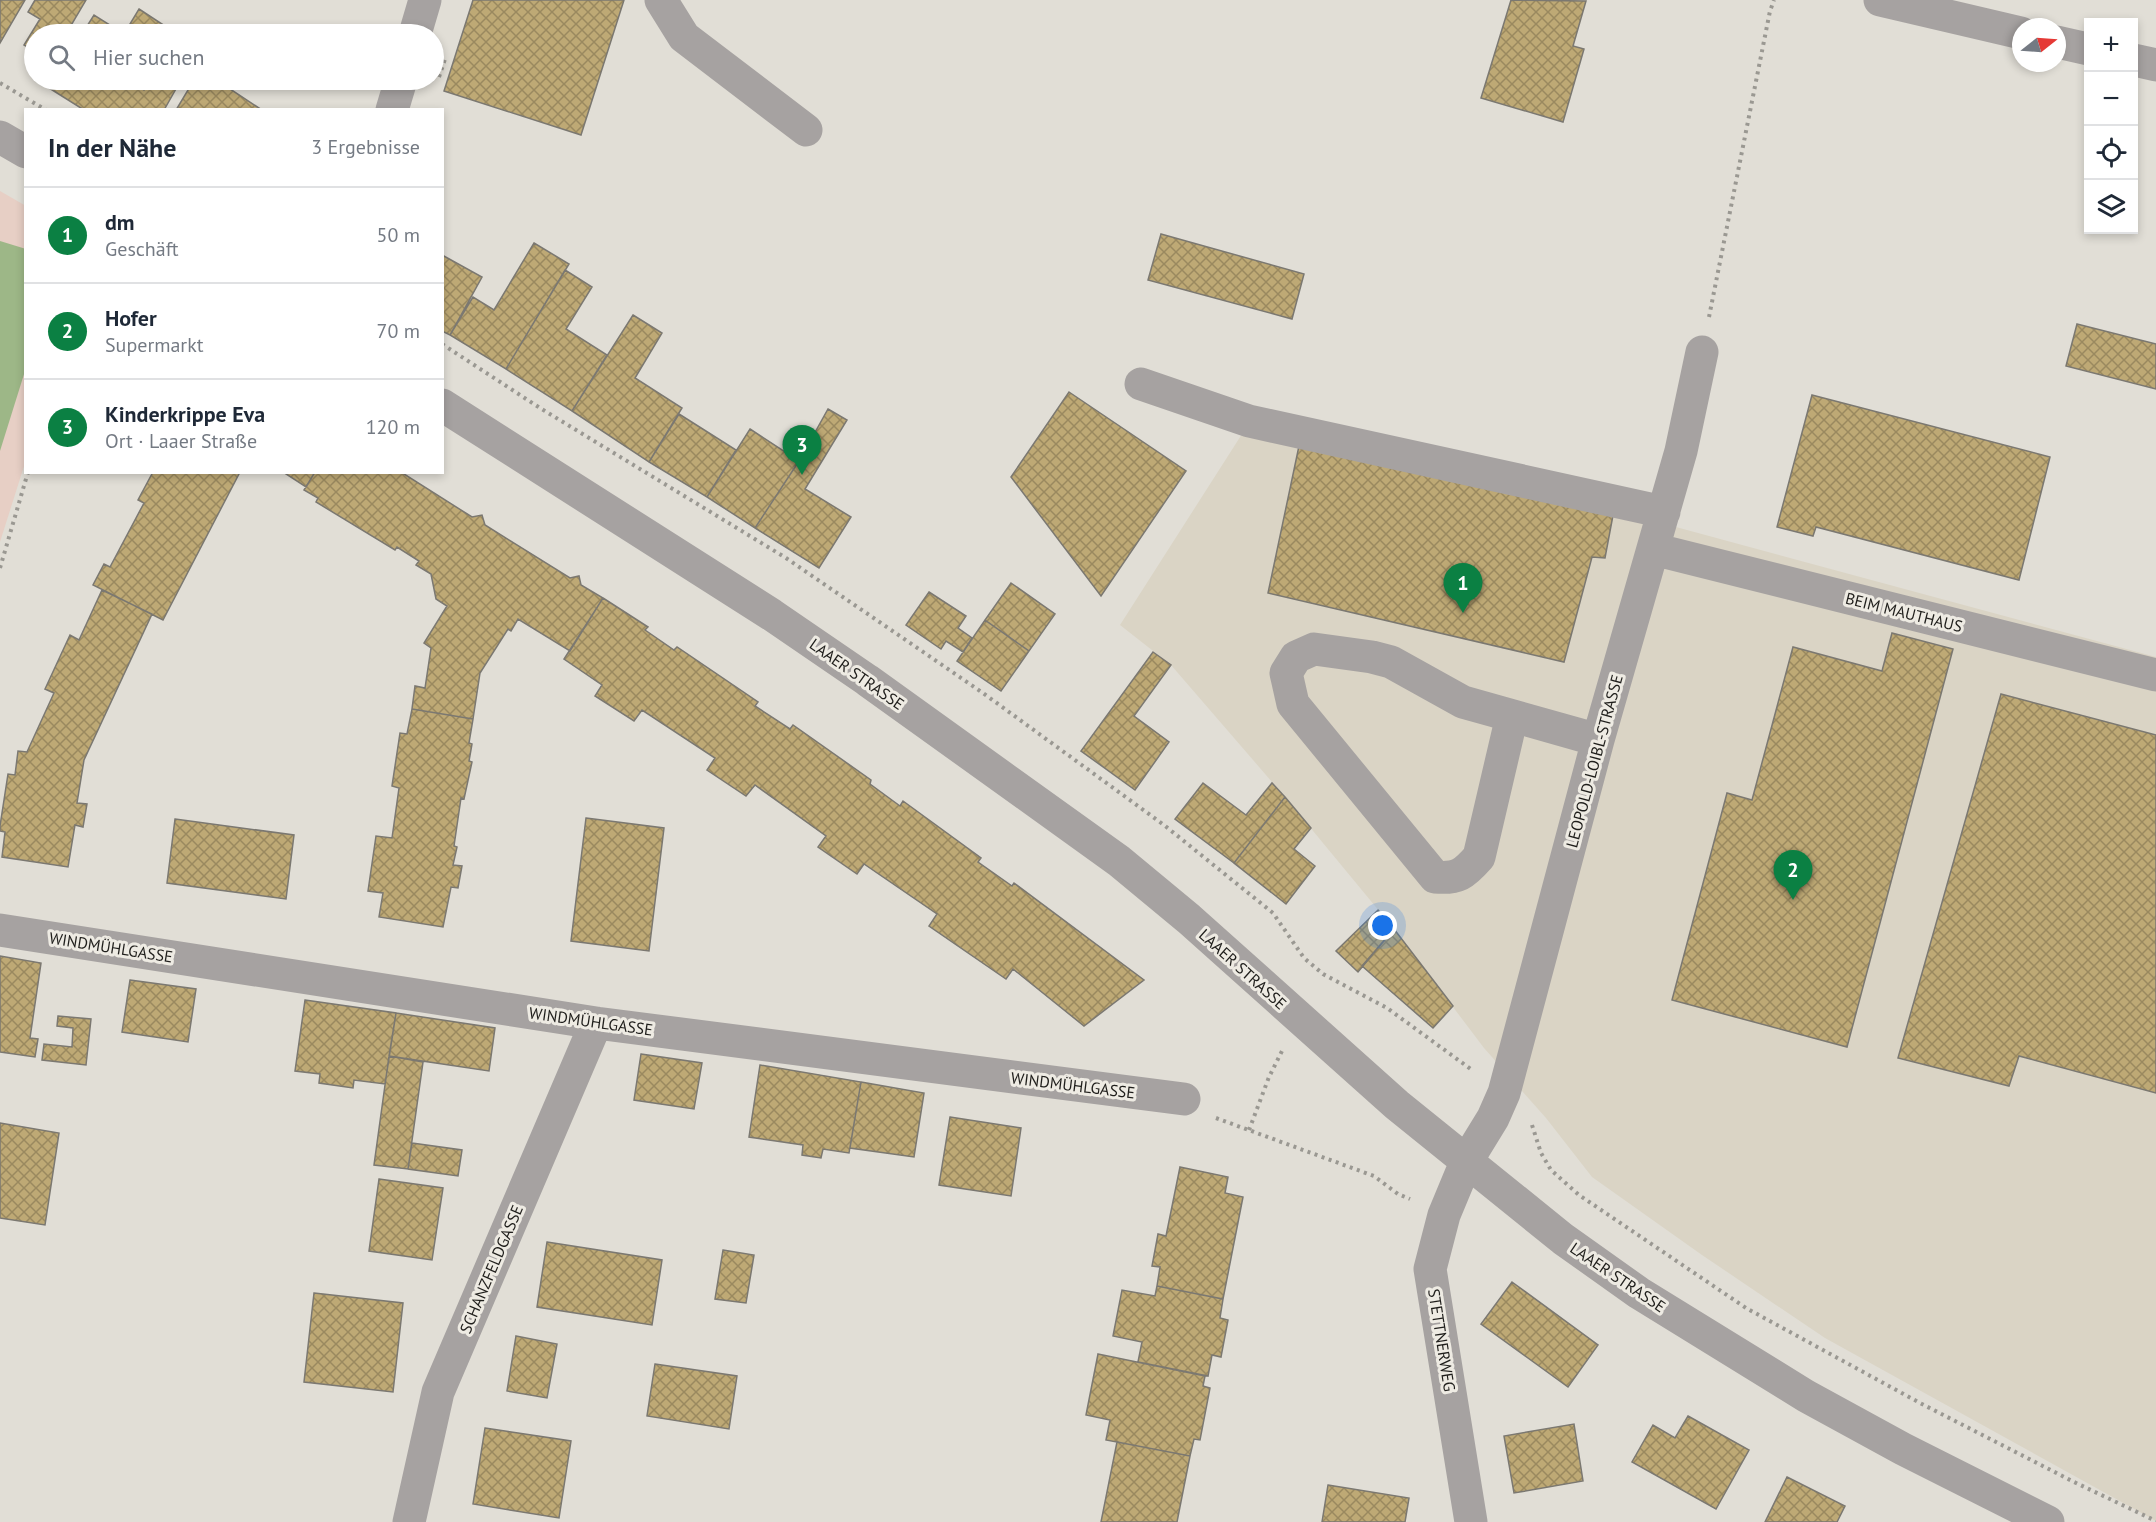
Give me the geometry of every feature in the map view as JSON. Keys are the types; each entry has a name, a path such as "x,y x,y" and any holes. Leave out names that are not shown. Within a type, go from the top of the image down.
{"street":[{"path":"418,24 425,0"},
{"path":"661,0 684,37 806,129"},
{"path":"1880,0 2012,31"},
{"path":"2066,44 2084,48"},
{"path":"2138,61 2156,65"},
{"path":"393,108 398,90"},
{"path":"0,137 24,151"},
{"name":"LEOPOLD-LOIBL-STRASSE","path":"1466,1162 1493,1118 1504,1093 1598,740 1681,452 1702,352"},
{"path":"1141,384 1249,421 1664,512"},
{"name":"LAAER STRASSE","path":"444,406 772,615 1119,861 1189,920 1397,1105 1563,1239 1639,1293 1806,1396 1893,1444 2048,1522"},
{"name":"BEIM MAUTHAUS","path":"1653,549 2156,675"},
{"path":"1512,716 1479,857 1470,867 1454,878 1435,877 1293,704 1286,673 1296,657 1314,649 1372,657 1391,662 1463,702 1598,740"},
{"name":"WINDMÜHLGASSE","path":"0,930 596,1023 1184,1099"},
{"name":"SCHANZFELDGASSE","path":"409,1522 438,1392 596,1023"},
{"name":"STETTNERWEG","path":"1466,1162 1444,1215 1430,1269 1471,1522"}],"path":[{"path":"1702,352 1767,23 1774,0"},
{"path":"0,82 43,108"},
{"path":"444,345 540,408 786,558 983,693 1164,825 1273,913 1304,958 1323,974 1387,1008 1504,1093 1528,1115 1536,1131 1541,1153 1551,1170 1579,1195 1746,1308 1920,1403 2073,1482 2156,1521"},
{"path":"0,568 27,474"},
{"path":"1249,1130 1273,1068 1301,1021"},
{"path":"1184,1099 1216,1119 1374,1176 1398,1194 1444,1215"}],"shaded area":[{"path":"0,191 24,205 24,466 0,542"},
{"path":"1242,434 1628,514 2156,657 2156,1521 1825,1338 1592,1177 1546,1118 1484,1048 1394,929 1285,797 1171,665 1120,625"}],"green space":[{"path":"0,241 24,248 24,374 0,451"}],"building":[{"path":"0,0 25,0 0,43"},
{"path":"35,0 86,0 72,24 37,24 40,19 28,12"},
{"path":"473,0 624,0 581,135 444,91"},
{"path":"1511,0 1586,1 1573,46 1584,49 1563,122 1481,98"},
{"path":"139,9 162,24 130,24"},
{"path":"94,15 108,24 88,24"},
{"path":"52,90 175,90 165,108 81,108"},
{"path":"188,90 232,90 259,108 177,108"},
{"path":"1161,234 1304,274 1292,319 1148,280"},
{"path":"534,243 569,264 506,369 450,335 473,297 494,310"},
{"path":"444,256 482,277 450,335 444,332"},
{"path":"565,270 592,287 566,329 607,355 572,411 506,369"},
{"path":"633,315 662,333 635,378 682,408 649,462 572,411"},
{"path":"2077,324 2156,344 2156,389 2066,366"},
{"path":"1069,392 1186,471 1101,596 1011,477"},
{"path":"1812,395 2050,457 2019,580 1816,527 1813,536 1777,527"},
{"path":"828,409 847,420 805,489 851,517 819,568 755,528 799,461"},
{"path":"679,414 736,450 707,497 649,462"},
{"path":"750,429 799,461 755,528 707,497"},
{"path":"1299,446 1614,510 1605,558 1592,557 1564,662 1268,593"},
{"path":"152,474 239,474 163,620 93,585 104,564 110,567 144,503 138,500"},
{"path":"286,474 314,474 306,487"},
{"path":"314,474 404,474 472,517 482,515 485,525 570,578 579,576 581,585 603,598 570,651 518,619 511,631 508,629 480,673 473,719 412,709 415,686 425,688 431,648 424,643 447,606 436,599 431,574 416,565 419,561 397,547 395,550 316,502 318,498 304,490"},
{"path":"1011,583 1055,614 1029,651 985,620"},
{"path":"102,590 152,614 84,760 77,803 87,804 83,827 75,825 68,867 2,857 5,832 0,831 0,826 8,774 15,775 18,751 27,752 54,693 45,689 70,635 79,640"},
{"path":"929,592 966,616 958,628 972,638 963,652 946,641 941,649 906,625"},
{"path":"603,598 648,627 645,630 674,650 677,647 758,702 755,706 790,729 793,725 871,780 870,784 900,806 903,801 981,858 978,862 1012,886 1014,883 1144,980 1084,1026 1013,969 1006,979 929,926 937,914 864,864 857,874 818,847 826,836 755,785 746,796 707,770 715,758 642,710 634,721 595,696 602,685 564,659"},
{"path":"985,620 1029,651 1001,691 957,661"},
{"path":"1892,633 1953,649 1847,1047 1672,1000 1727,793 1752,800 1793,647 1882,671"},
{"path":"1153,652 1171,665 1134,716 1169,742 1135,790 1081,751"},
{"path":"2001,694 2156,735 2156,1093 2019,1056 2009,1086 1898,1058"},
{"path":"412,709 473,719 469,743 472,744 469,761 472,762 464,799 461,798 454,846 457,847 453,865 462,866 458,888 451,887 443,927 379,917 383,893 368,891 376,836 392,838 399,788 392,786 400,733 407,734"},
{"path":"1203,783 1246,815 1272,783 1285,797 1234,863 1175,819"},
{"path":"1285,797 1311,828 1294,849 1315,866 1286,904 1234,863"},
{"path":"586,818 664,828 649,951 571,941"},
{"path":"175,819 294,835 286,899 167,883"},
{"path":"1378,910 1394,929 1358,972 1336,951"},
{"path":"1394,929 1453,1006 1433,1028 1362,966"},
{"path":"0,956 41,963 30,1038 38,1039 35,1057 0,1052"},
{"path":"130,980 196,989 188,1042 122,1032"},
{"path":"305,1000 396,1013 385,1084 354,1080 353,1088 319,1083 320,1074 295,1071"},
{"path":"396,1013 495,1028 489,1071 389,1056"},
{"path":"58,1016 91,1019 86,1065 42,1060 44,1044 72,1047 73,1028 57,1026"},
{"path":"641,1054 702,1063 694,1109 634,1100"},
{"path":"389,1056 423,1062 408,1169 374,1165"},
{"path":"760,1065 861,1082 849,1153 823,1149 821,1158 802,1155 803,1145 749,1137"},
{"path":"861,1082 924,1093 914,1157 850,1148"},
{"path":"950,1117 1021,1128 1011,1196 939,1185"},
{"path":"0,1123 59,1133 45,1225 0,1218"},
{"path":"412,1143 462,1150 458,1176 408,1169"},
{"path":"1180,1167 1228,1177 1225,1193 1243,1197 1223,1299 1157,1286 1160,1267 1152,1266 1158,1234 1166,1236"},
{"path":"379,1179 443,1188 432,1260 369,1251"},
{"path":"547,1242 662,1260 652,1325 537,1307"},
{"path":"723,1250 754,1255 746,1303 715,1299"},
{"path":"1512,1282 1598,1345 1568,1387 1481,1324"},
{"path":"1157,1286 1223,1299 1220,1318 1228,1320 1221,1357 1212,1355 1208,1376 1138,1362 1142,1342 1113,1336 1122,1290 1155,1296"},
{"path":"314,1293 403,1303 393,1392 304,1382"},
{"path":"516,1336 557,1344 547,1398 507,1391"},
{"path":"1098,1354 1205,1376 1203,1386 1210,1388 1200,1440 1194,1439 1190,1456 1106,1440 1110,1420 1086,1415"},
{"path":"655,1364 737,1376 729,1429 647,1416"},
{"path":"1688,1416 1749,1450 1716,1509 1632,1462 1653,1425 1675,1438"},
{"path":"1574,1424 1583,1481 1514,1493 1504,1436"},
{"path":"485,1428 571,1441 559,1518 473,1504"},
{"path":"1117,1442 1190,1456 1177,1522 1101,1522"},
{"path":"1787,1477 1845,1506 1837,1522 1765,1522"},
{"path":"1328,1485 1409,1498 1405,1522 1322,1522"}],"place":[{"name":"Kinderkrippe Eva","path":"802,475"},
{"name":"dm","path":"1463,613"},
{"name":"Hofer","path":"1793,900"}]}
